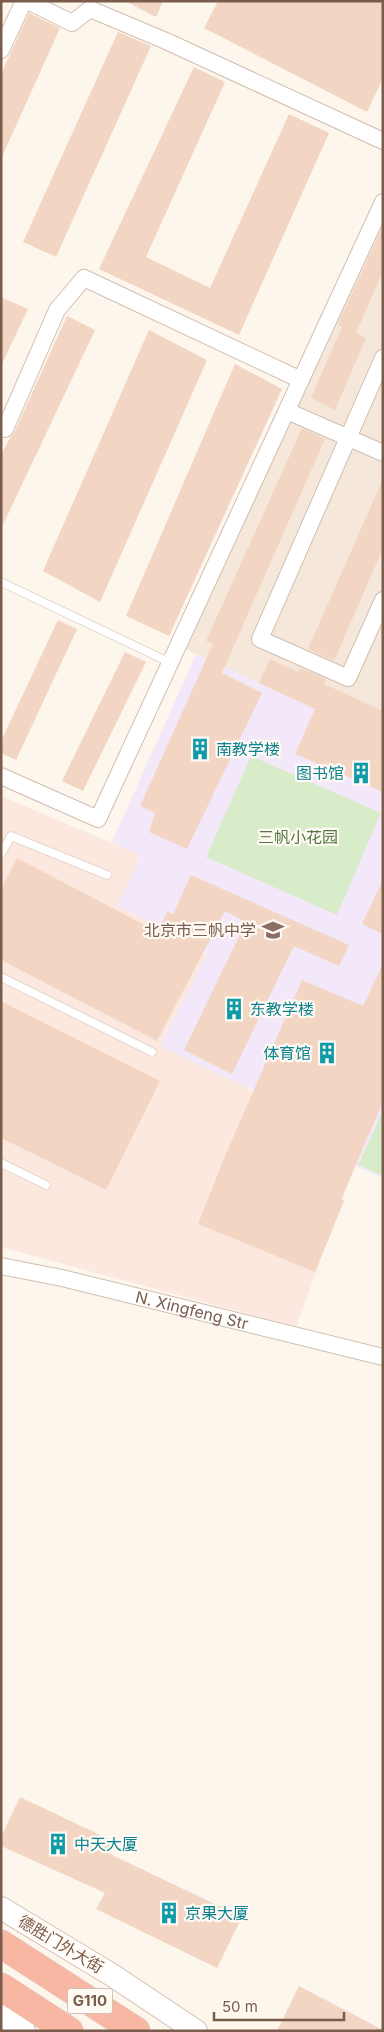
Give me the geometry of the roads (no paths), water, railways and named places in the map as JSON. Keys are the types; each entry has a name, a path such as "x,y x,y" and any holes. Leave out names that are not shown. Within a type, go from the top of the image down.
{"highway":[{"path":"1,1928 45,1972"},
{"name":"德胜门外大街","path":"1,1944 136,2031"},
{"name":"G110","path":"1,1987 69,2031"}],"main road":[{"name":"德胜门外大街","path":"1,1908 112,1975 196,2031"},
{"path":"1,2016 24,2031"}],"street":[{"path":"1,50 24,1"},
{"path":"28,1 72,23 90,9 166,41 383,141"},
{"path":"1,776 98,819 383,202"},
{"path":"1,427 6,429 57,310 84,278 301,380"},
{"path":"383,358 260,639 348,678 383,600"},
{"path":"287,411 383,453"},
{"name":"N. Xingfeng Str","path":"1,1266 62,1278 383,1357"}],"lane":[{"path":"1,582 171,663"},
{"path":"1,854 11,836 107,875"},
{"path":"1,977 152,1052"},
{"path":"1,1163 46,1185"}],"place":[{"name":"南教学楼","path":"200,749"},
{"name":"图书馆","path":"361,773"},
{"name":"北京市三帆中学","path":"273,930"},
{"name":"东教学楼","path":"234,1009"},
{"name":"体育馆","path":"327,1053"},
{"name":"中天大厦","path":"58,1844"},
{"name":"京果大厦","path":"169,1913"}],"park label":[{"name":"三帆小花园","path":"298,837"}]}
